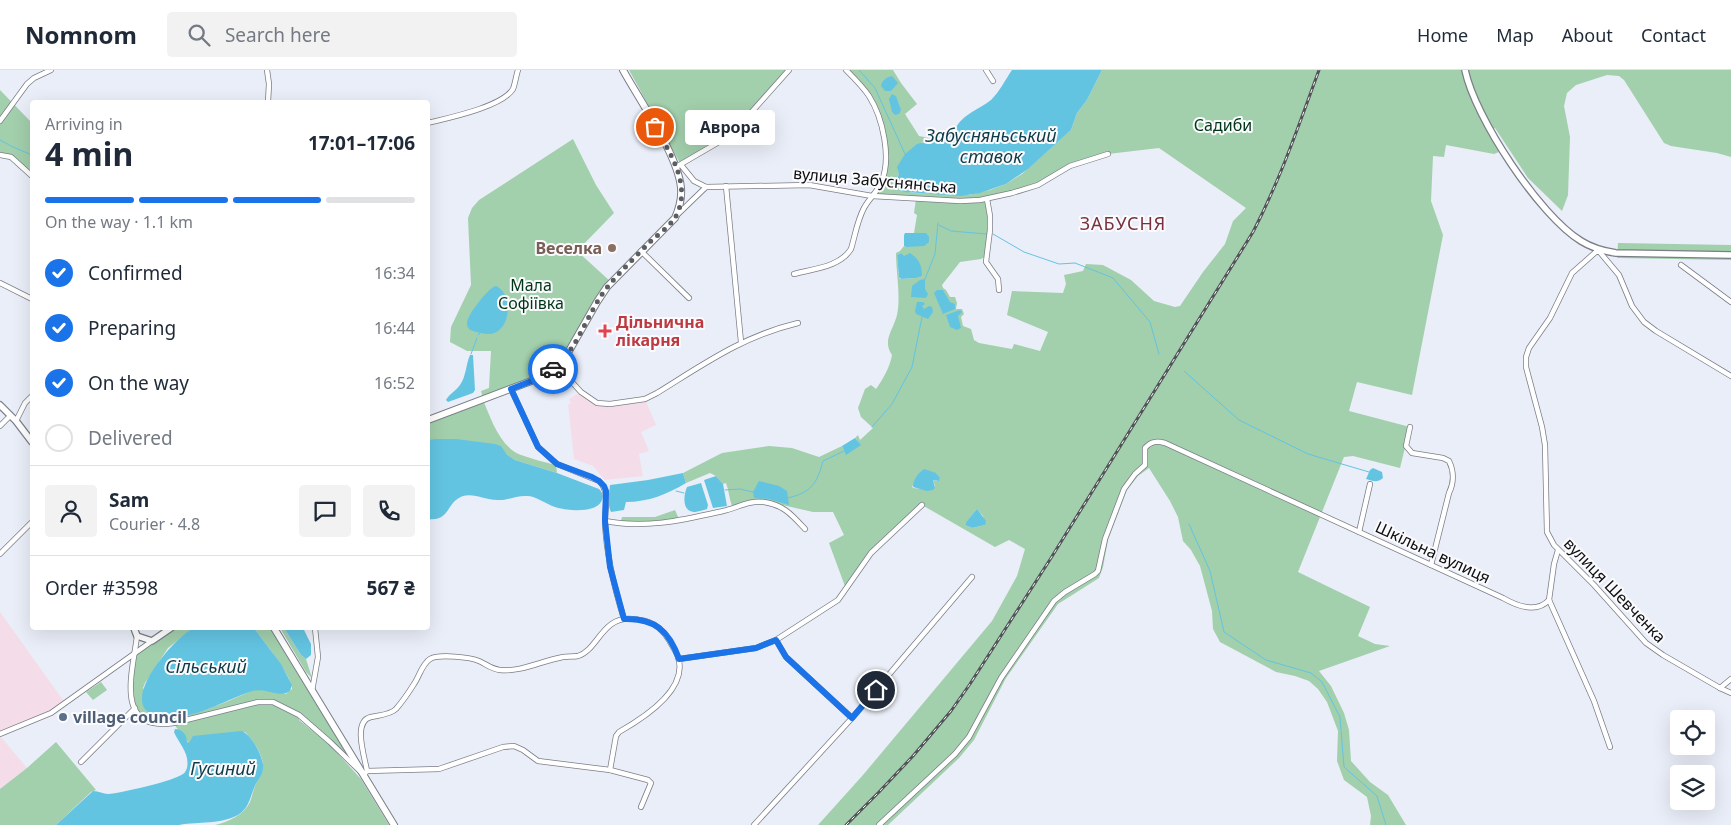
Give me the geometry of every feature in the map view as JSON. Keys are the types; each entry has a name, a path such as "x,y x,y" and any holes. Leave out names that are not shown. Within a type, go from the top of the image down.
{"main road":[{"path":"430,419 534,380 556,366 569,352 603,292 675,218 682,196 678,166 623,70"},
{"path":"275,630 365,773 394,825"}],"street":[{"path":"0,121 27,84 34,78 51,70"},
{"path":"267,70 268,100"},
{"path":"430,122 494,104 513,89 518,70"},
{"path":"675,218 706,187 694,181 678,166 731,135 789,70"},
{"path":"794,274 823,267 837,262 846,256 851,249 861,214 880,184 885,165 885,151 877,111 869,96 846,70"},
{"path":"986,70 994,81"},
{"path":"1465,70 1480,112 1521,178 1558,221 1580,240 1598,250 1616,253 1731,255"},
{"name":"вулиця Забуснянська","path":"706,187 809,185 872,196 960,201 986,199 1038,184 1070,166 1108,154"},
{"path":"0,155 11,157 30,174"},
{"path":"726,186 742,342"},
{"path":"986,199 990,216 986,262 998,279 999,290"},
{"path":"1598,250 1619,275 1632,306 1644,322 1731,376"},
{"name":"вулиця Шевченка","path":"1598,250 1572,273 1550,318 1529,348 1526,357 1526,367 1544,440 1547,532 1558,550 1646,643 1663,655 1731,693"},
{"path":"641,251 689,298"},
{"path":"1681,266 1731,302"},
{"path":"0,283 30,298"},
{"path":"556,366 581,392 600,404 650,397 742,342 776,328 798,323"},
{"path":"511,389 538,447 557,464 592,477 604,486 606,491 605,521 610,567 624,619"},
{"path":"16,421 25,403 30,398"},
{"path":"0,405 16,421 30,439"},
{"path":"0,426 10,416"},
{"path":"1410,427 1406,446 1412,453 1443,458 1449,461 1452,467 1452,486 1431,565"},
{"name":"Шкільна вулиця","path":"879,825 955,754 969,737 1001,678 1054,601 1098,571 1105,539 1124,489 1136,474 1144,468 1146,462 1144,452 1148,445 1155,442 1166,443 1519,607 1529,608 1545,605 1549,600"},
{"path":"1359,532 1370,484"},
{"path":"605,521 632,525 657,524 726,510 746,503 764,502 787,510 805,529"},
{"path":"679,659 756,648 776,640 838,600 872,553 922,505"},
{"path":"0,554 30,524"},
{"path":"1558,550 1549,600 1594,700 1610,747"},
{"path":"754,825 852,718 972,577"},
{"path":"365,773 360,732 364,720 368,717 395,710 430,659 437,657 466,658 479,661 485,666 499,670 521,669 562,657 576,656 584,653 606,628 624,619 643,621 662,628 679,659 678,676 675,685 668,695 649,713 619,732 616,736 610,770"},
{"path":"135,630 137,636 130,698 140,716 146,721 155,724 167,724 258,702 274,702 299,715 365,773 439,769 503,747 514,746 538,761 610,770 648,780 651,783 650,787 641,807"},
{"path":"0,734 52,713 167,630"},
{"path":"312,691 318,657 315,630"},
{"path":"137,636 152,641"},
{"path":"776,640 786,657 852,718"},
{"path":"1720,688 1731,679"},
{"path":"80,762 135,708"}],"shaded area":[{"path":"581,392 597,403 645,399 656,425 641,432 649,451 639,454 643,476 605,480 593,466 574,459 568,404 571,404 569,399"},
{"path":"0,612 65,703 51,713 0,734"},
{"path":"0,736 27,768 0,789"}],"green space":[{"path":"629,70 789,70 740,127 681,165"},
{"name":"Садиби","path":"846,70 893,70 917,104 905,114 919,136 935,139 922,142 899,173 895,184 897,189 913,193 969,195 1006,184 1022,174 1071,130 1077,113 1087,100 1102,70 1731,70 1731,157 1671,146 1664,143 1624,80 1619,76 1607,75 1576,85 1567,93 1564,106 1570,137 1568,195 1562,211 1528,178 1495,128 1488,132 1499,152 1494,154 1446,145 1444,157 1433,156 1431,201 1443,235 1412,395 1357,382 1349,411 1410,427 1400,468 1353,456 1344,457 1298,572 1370,607 1358,636 1375,644 1390,646 1319,671 1331,686 1344,713 1349,730 1351,761 1370,782 1388,795 1406,825 1370,825 1371,816 1367,797 1344,780 1337,761 1338,731 1327,702 1318,689 1309,681 1276,672 1220,642 1213,629 1212,611 1200,566 1191,550 1183,541 1178,517 1149,468 1138,476 1127,490 1108,540 1099,578 1058,604 1006,678 974,740 959,758 888,825 818,825 863,775 992,621 1017,576 1025,549 1009,540 995,547 922,505 878,546 846,589 829,543 844,535 833,512 813,512 765,501 732,506 726,483 723,484 716,476 710,473 686,483 683,473 722,453 769,446 792,448 819,457 842,446 844,451 858,442 855,438 858,435 860,440 873,428 861,417 858,408 865,389 871,385 876,389 886,373 892,355 889,350 888,340 897,315 899,300 896,253 926,233 914,233 917,215 914,213 916,199 872,196 882,176 884,163 881,125 873,103","holes":["1159,148 1246,208 1233,221 1225,244 1180,306 1175,307 1154,301 1131,280 1103,265 1086,264 1083,271 1064,275 1066,284 1063,293 1012,291 1007,315 1048,332 1040,351 1014,344 1012,349 979,343 974,340 971,329 963,326 961,317 964,314 962,309 956,309 955,297 950,297 942,285 960,262 981,259 986,256 990,216 987,199 1038,185 1070,166 1108,154","901,253 915,278 900,279 897,255","936,473 940,479 937,481 933,480 935,486 933,490 913,488 912,486","978,510 983,516 985,525 972,528 965,525"]},
{"path":"0,90 30,121 30,174 11,157 0,155"},
{"name":"Мала Софіївка","path":"573,139 596,185 614,213 577,251 611,282 569,351 544,375 483,400 497,432 507,446 521,455 556,465 557,473 505,455 430,447 430,419 483,399 481,391 489,388 491,351 467,351 450,342 451,327 471,285 468,218 472,208 479,200"},
{"path":"1618,243 1731,245 1731,260 1617,258"},
{"path":"675,510 679,519 665,522 620,524 622,517 655,517"},
{"path":"168,630 190,630 168,648 143,688 161,716 185,715 220,704 254,690 286,694 292,689 288,676 255,630 271,630 349,756 348,758 299,716 299,720 329,744 361,779 389,825 215,825 235,817 244,811 250,802 255,786 263,771 263,762 257,748 245,732 192,738 191,743 188,743 174,723 146,721 132,702 135,654"},
{"path":"281,630 285,630 301,655 306,659 312,678 306,672"},
{"path":"101,682 107,690 93,700 86,692"},
{"path":"56,742 96,790 91,792 56,825 0,825 0,789"}],"water":[{"name":"Забусняньський ставок","path":"1012,70 1102,70 1087,100 1077,113 1071,130 1028,169 1006,184 980,193 961,196 905,192 897,189 895,186 899,173 897,167 905,154 917,144 935,139 944,132 950,131 952,127 956,127 968,115 991,100"},
{"path":"892,76 898,83 891,91 885,91 881,86 885,79"},
{"path":"892,94 896,96 901,110 899,114 895,115 892,112 889,99"},
{"path":"905,233 926,233 929,237 929,242 924,246 906,247 904,246"},
{"path":"901,253 904,256 910,253 916,258 921,265 922,276 901,279 899,277 897,255"},
{"path":"925,279 925,289 928,294 926,298 911,297 912,286"},
{"path":"496,286 502,290 508,304 506,320 502,327 497,332 490,334 470,330 467,323 474,308"},
{"path":"937,290 943,290 950,302 955,304 955,309 943,314 934,293"},
{"path":"917,302 925,304 922,306 924,309 929,306 932,307 933,312 928,319 916,314"},
{"path":"960,310 962,312 958,316 961,328 957,330 950,327 946,315"},
{"path":"470,355 473,355 475,390 473,393 448,402 447,398 462,382"},
{"path":"855,438 861,445 846,455 842,446"},
{"path":"456,439 501,446 507,455 515,460 599,489 603,495 602,500 598,506 593,508 573,510 555,507 530,496 493,500 467,495 453,503 440,518 430,519 430,440"},
{"path":"1373,468 1382,472 1383,478 1381,480 1373,481 1366,479"},
{"path":"924,469 936,473 940,478 939,481 933,480 935,488 933,490 927,491 913,487 916,477"},
{"path":"683,473 686,483 679,487 650,499 626,502 624,510 611,512 609,502 610,485"},
{"path":"716,476 723,484 727,506 713,508 704,480"},
{"path":"759,481 779,486 787,491 789,505 769,499 754,498 753,492"},
{"path":"701,483 708,505 707,509 695,512 690,511 684,502 687,487"},
{"path":"976,510 986,521 985,525 972,528 965,525 966,522"},
{"name":"Сільський","path":"190,630 256,630 281,664 292,685 290,691 282,694 258,690 243,694 194,714 173,717 153,715 144,706 142,694 157,664 182,636"},
{"name":"Сільський","path":"285,630 304,630 311,644 311,655 306,659 301,655"},
{"name":"Гусиний","path":"175,729 178,729 185,735 189,743 193,736 241,731 249,736 260,753 263,769 248,804 242,812 231,818 216,822 179,825 56,825 93,791 108,794 159,783 184,774 188,763 187,758 174,732"}],"waterway":[{"path":"859,70 875,88 905,154"},
{"path":"0,140 30,154"},
{"path":"925,279 935,254 938,223"},
{"path":"939,225 951,231 987,234"},
{"path":"993,234 1024,252 1059,264 1075,263 1113,278 1150,322 1159,354"},
{"path":"872,427 892,404 912,367 922,317"},
{"path":"471,354 477,338"},
{"path":"1184,371 1239,420 1308,454 1369,472"},
{"path":"787,498 802,493 812,486 823,461 844,451"},
{"path":"725,490 740,489 753,492"},
{"path":"676,491 684,493"},
{"path":"1189,524 1210,571 1224,632 1266,660 1311,673 1322,682 1340,717 1344,767 1377,796 1386,825"}],"railway":[{"path":"846,825 913,756 951,711 1051,558 1253,232 1280,172 1319,70"}],"way so far":[{"path":"553,369 569,352 597,302 608,287 675,218 678,212 682,196 679,175 655,127"}],"place":[{"name":"Аврора","path":"655,127"},
{"name":"Веселка","path":"612,248"},
{"name":"Дільнична лікарня","path":"605,331"},
{"name":"village council","path":"63,717"}],"district":[{"name":"ЗАБУСНЯ","path":"1123,224"}],"route":[{"path":"553,369 534,380 511,389 538,447 557,464 592,477 604,486 606,491 605,521 610,567 624,619 643,621 662,628 679,659 756,648 776,640 786,657 852,718 876,690"}]}
